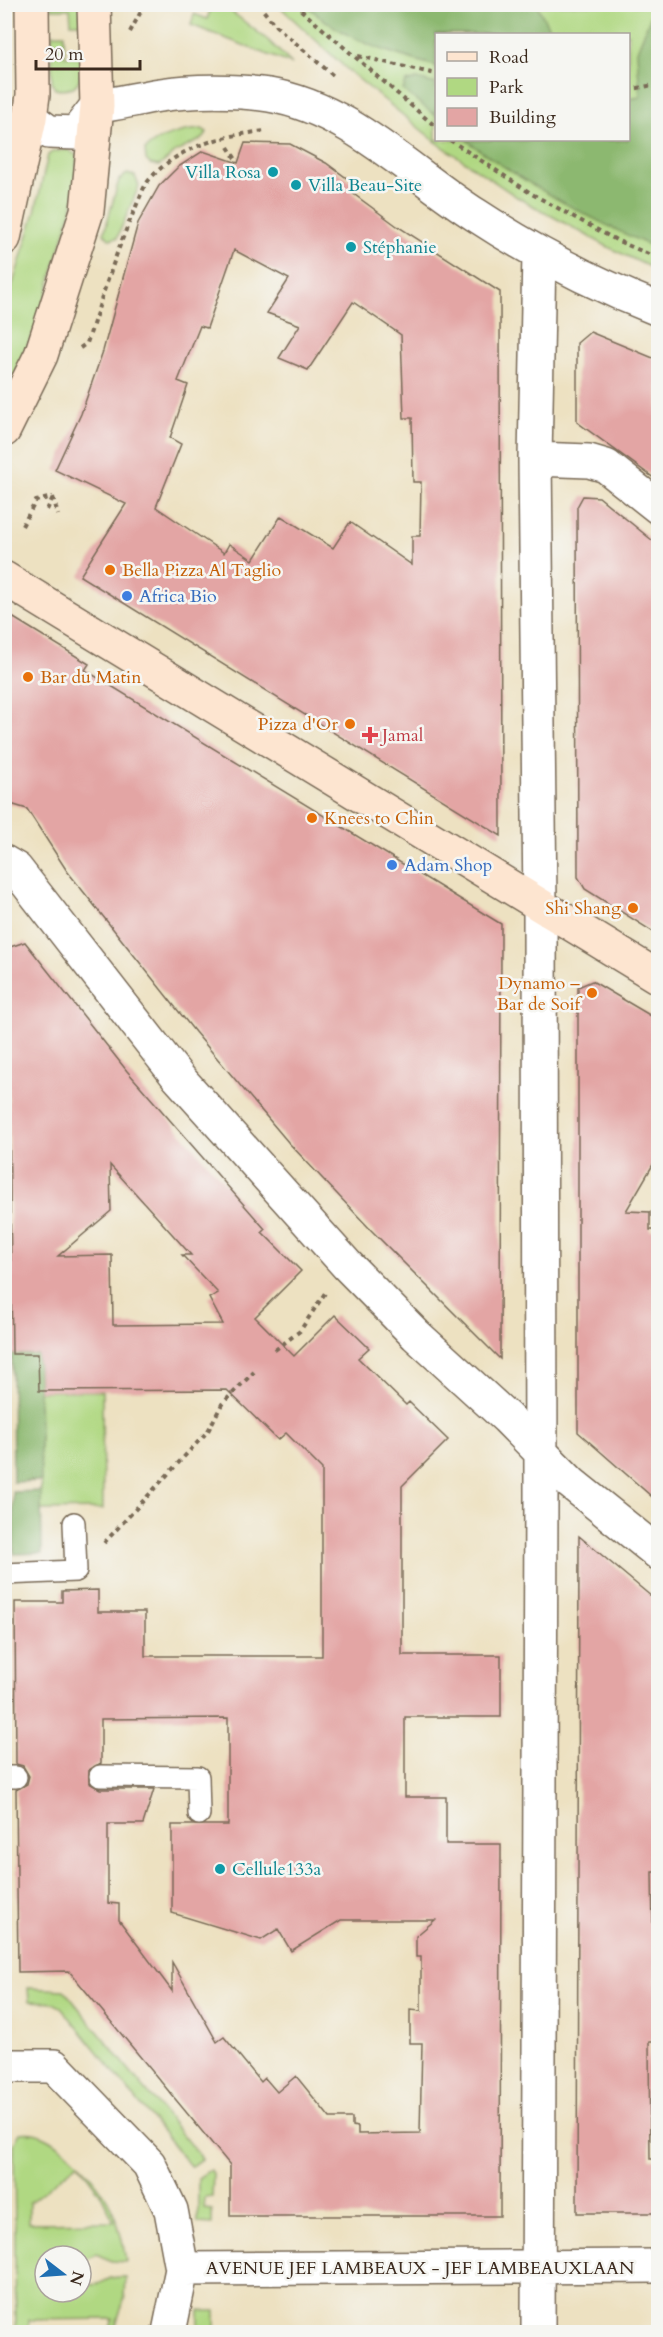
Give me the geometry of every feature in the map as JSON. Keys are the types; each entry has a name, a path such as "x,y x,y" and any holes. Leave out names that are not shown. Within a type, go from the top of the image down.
{"main road":[{"path":"4,238 33,95 32,4"},
{"path":"4,430 40,355 87,211 97,106 94,4"},
{"path":"4,578 658,977"}],"street":[{"path":"30,118 49,132 76,133 97,106 159,95 196,92 267,94 289,99 329,115 364,134 477,216 538,253 598,285 658,309"},
{"path":"538,253 535,459 540,904 538,2332"},
{"path":"535,459 589,461 606,466 658,507"},
{"path":"4,862 16,869 178,1077 347,1265 416,1335 571,1483 658,1553"},
{"path":"4,2066 54,2066 149,2164 171,2210 182,2269 169,2332"},
{"name":"AVENUE JEF LAMBEAUX - JEF LAMBEAUXLAAN","path":"182,2269 658,2266"}],"lane":[{"path":"4,1574 76,1571 74,1523"},
{"path":"100,1776 198,1777 199,1814"}],"path":[{"path":"127,38 145,4"},
{"path":"258,4 276,26 343,84"},
{"path":"294,4 315,25 356,56 435,127"},
{"path":"356,56 435,74"},
{"path":"630,90 658,84"},
{"path":"71,353 87,344 118,246 148,181 167,164 226,135 269,131"},
{"path":"452,141 532,194 618,241 658,258"},
{"path":"228,147 237,161"},
{"path":"47,510 53,498"},
{"path":"53,498 58,515"},
{"path":"22,526 36,501 53,498"},
{"path":"275,1350 300,1331 347,1265"},
{"path":"76,1571 208,1431 222,1404 254,1372"}],"green space":[{"path":"51,5 81,5 82,23 71,23 70,9 51,9"},
{"path":"204,5 223,5 269,41 292,64 191,25 194,14 207,19 211,8"},
{"path":"278,5 658,5 658,271 610,248 517,197 436,142 350,72"},
{"path":"306,5 537,5 551,33 435,33 435,66 367,44 320,17"},
{"path":"655,5 658,5 658,249 559,200 511,172 467,141 630,141 630,99 640,97 637,51"},
{"path":"52,34 64,34 65,56 83,57 78,82 70,89 55,89 52,83"},
{"path":"417,79 435,84 435,115 403,90 406,82"},
{"path":"202,129 207,132 204,138 176,152 159,166 150,164 146,160 145,150 164,137"},
{"path":"69,150 77,156 75,197 39,320 5,398 4,313 35,212 48,155 54,151"},
{"path":"127,174 135,176 139,186 117,238 109,239 104,233 119,180"},
{"path":"12,1354 38,1354 41,1481 13,1482"},
{"path":"39,1391 102,1391 103,1509 41,1510"},
{"path":"41,1491 42,1553 14,1554 13,1492"},
{"path":"28,1988 64,1990 202,2159 191,2167 61,2007 51,2002 29,2001"},
{"path":"27,2132 39,2134 66,2151 79,2163 100,2188 108,2200 119,2228 126,2262 112,2261 96,2254 93,2255 93,2244 33,2244 33,2304 93,2304 93,2285 111,2278 126,2277 125,2297 114,2332 109,2332 113,2319 29,2320 29,2332 16,2332 14,2144 20,2133","holes":["78,2163 100,2193 114,2222 29,2223 29,2203"]},
{"path":"210,2170 213,2173 212,2197 205,2198 204,2209 212,2210 212,2224 198,2223 198,2178"},
{"path":"199,2311 215,2311 215,2332 199,2332"}],"building":[{"path":"245,143 290,144 326,163 356,185 351,192 397,226 500,292 501,836 80,576 126,504 55,470 81,414 103,351 138,223 159,186 178,167 203,151 238,163","holes":["234,250 289,279 267,313 300,325 279,358 308,370 353,302 401,335 404,418 412,418 413,482 421,482 420,536 412,536 412,565 350,522 333,548 281,516 253,560 229,544 224,553 156,507 181,444 170,438 188,385 178,381 200,326 207,328"]},
{"path":"590,332 658,360 658,481 577,422 577,343"},
{"path":"583,496 599,497 658,545 658,731 655,731 654,787 658,787 658,935 585,889 578,877 577,507"},
{"path":"4,612 89,664 85,670 501,924 500,1359 371,1230 288,1142 195,1032 67,871 27,809 4,802"},
{"path":"25,942 127,1071 265,1229 262,1232 301,1271 255,1317 294,1356 335,1315 369,1348 358,1358 406,1405 409,1402 448,1440 402,1486 402,1655 501,1655 501,1717 405,1717 405,1797 446,1797 446,1844 501,1844 500,2216 230,2216 230,2165 69,1971 18,1972 16,1790 27,1784 29,1776 23,1766 16,1764 15,1602 62,1602 62,1591 98,1590 98,1612 145,1612 145,1656 322,1656 322,1469 286,1433 278,1440 227,1390 39,1391 38,1354 12,1354 7,948","holes":["110,1165 191,1255 182,1255 218,1293 209,1298 223,1324 113,1325 112,1255 58,1256 111,1211","228,1718 228,1825 172,1825 172,1913 261,1940 278,1929 291,1951 341,1920 435,1920 416,1936 416,1957 421,1957 421,2011 410,2010 410,2043 422,2043 420,2133 358,2134 358,2127 352,2126 352,2118 330,2118 296,2076 277,2092 265,2078 261,2082 224,2037 217,2042 172,1962 172,1991 119,1920 119,1904 108,1903 108,1824 143,1824 154,1789 100,1789 89,1783 89,1770 101,1763 101,1719"]},
{"path":"592,981 658,1020 658,1156 626,1211 650,1212 650,1230 658,1230 658,1502 578,1432 578,987"},
{"path":"579,1536 658,1602 658,1872 652,1872 653,1932 656,1932 656,1983 658,1983 658,2041 649,2041 650,2159 658,2159 658,2213 577,2213"}],"place":[{"name":"Villa Rosa","path":"273,172"},
{"name":"Villa Beau-Site","path":"296,185"},
{"name":"Stéphanie","path":"351,247"},
{"name":"Bella Pizza Al Taglio","path":"110,570"},
{"name":"Africa Bio","path":"127,596"},
{"name":"Bar du Matin","path":"28,677"},
{"name":"Pizza d'Or","path":"350,724"},
{"name":"Jamal","path":"370,735"},
{"name":"Knees to Chin","path":"312,818"},
{"name":"Adam Shop","path":"392,865"},
{"name":"Shi Shang","path":"633,908"},
{"name":"Dynamo – Bar de Soif","path":"592,993"},
{"name":"Cellule133a","path":"220,1869"}]}
